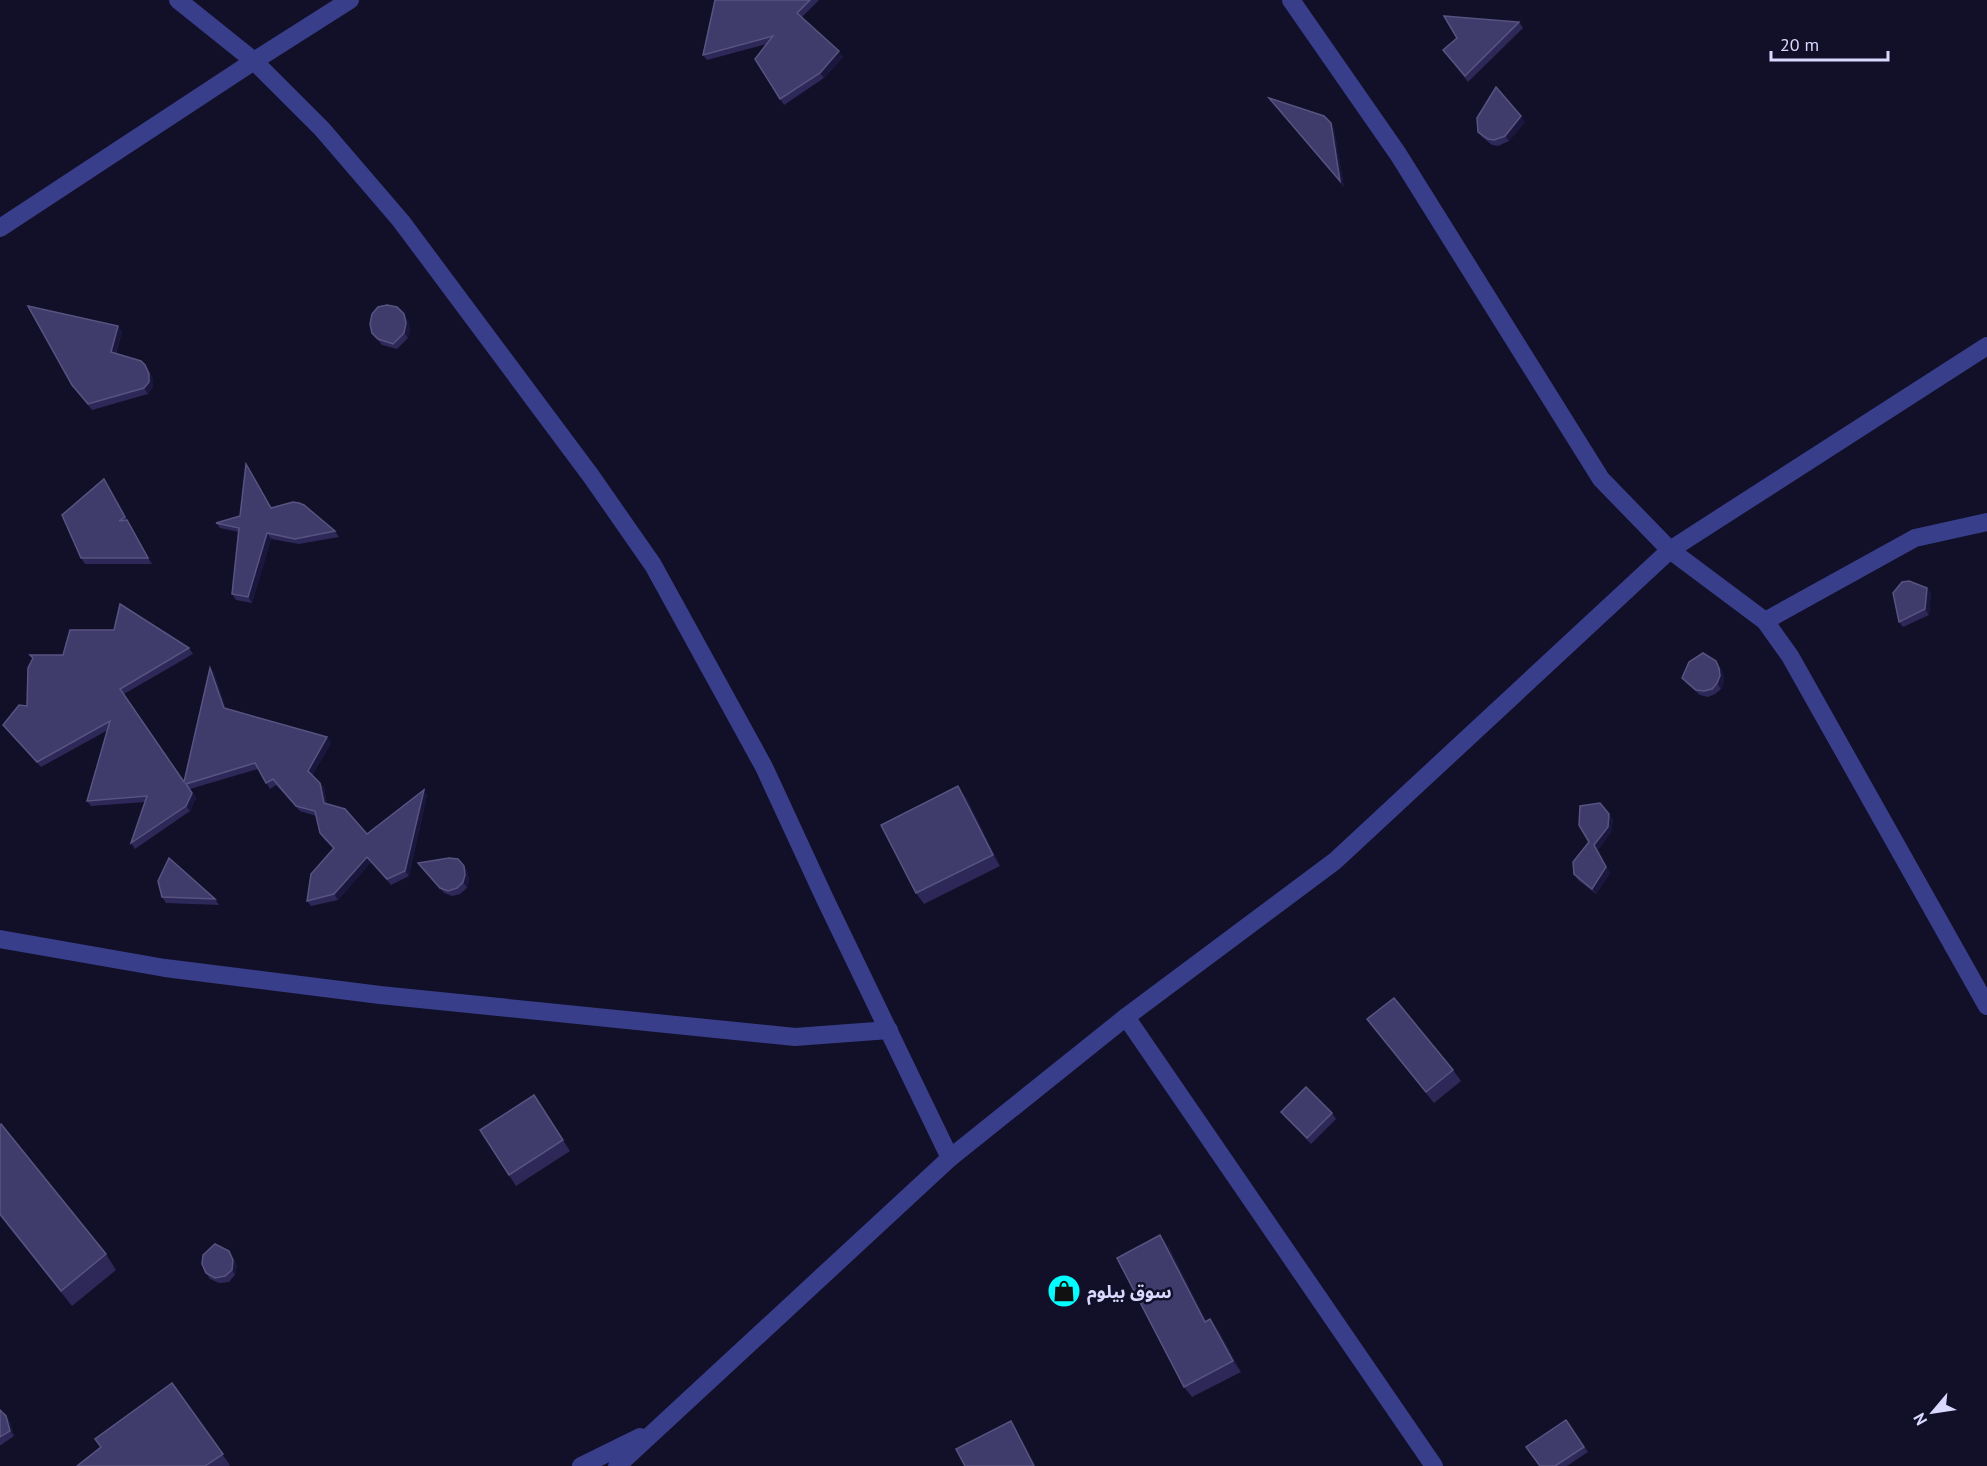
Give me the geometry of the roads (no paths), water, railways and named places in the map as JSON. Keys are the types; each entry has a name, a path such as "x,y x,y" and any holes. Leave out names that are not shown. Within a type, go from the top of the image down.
{"street":[{"path":"178,0 254,61 322,129 401,220 591,476 654,565 764,767 950,1158"},
{"path":"0,228 350,0"},
{"path":"1291,0 1398,154 1600,479 1670,550 1765,621 1790,656 1987,1006"},
{"path":"617,1466 950,1158 1126,1017 1335,861 1670,550 1987,346"},
{"path":"1765,621 1915,538 1987,522"},
{"path":"0,939 165,968 380,994 795,1037 889,1030"},
{"path":"1126,1017 1434,1466"},
{"path":"581,1466 661,1427"}],"place":[{"name":"سوق بيلوم","path":"1064,1291"}]}
